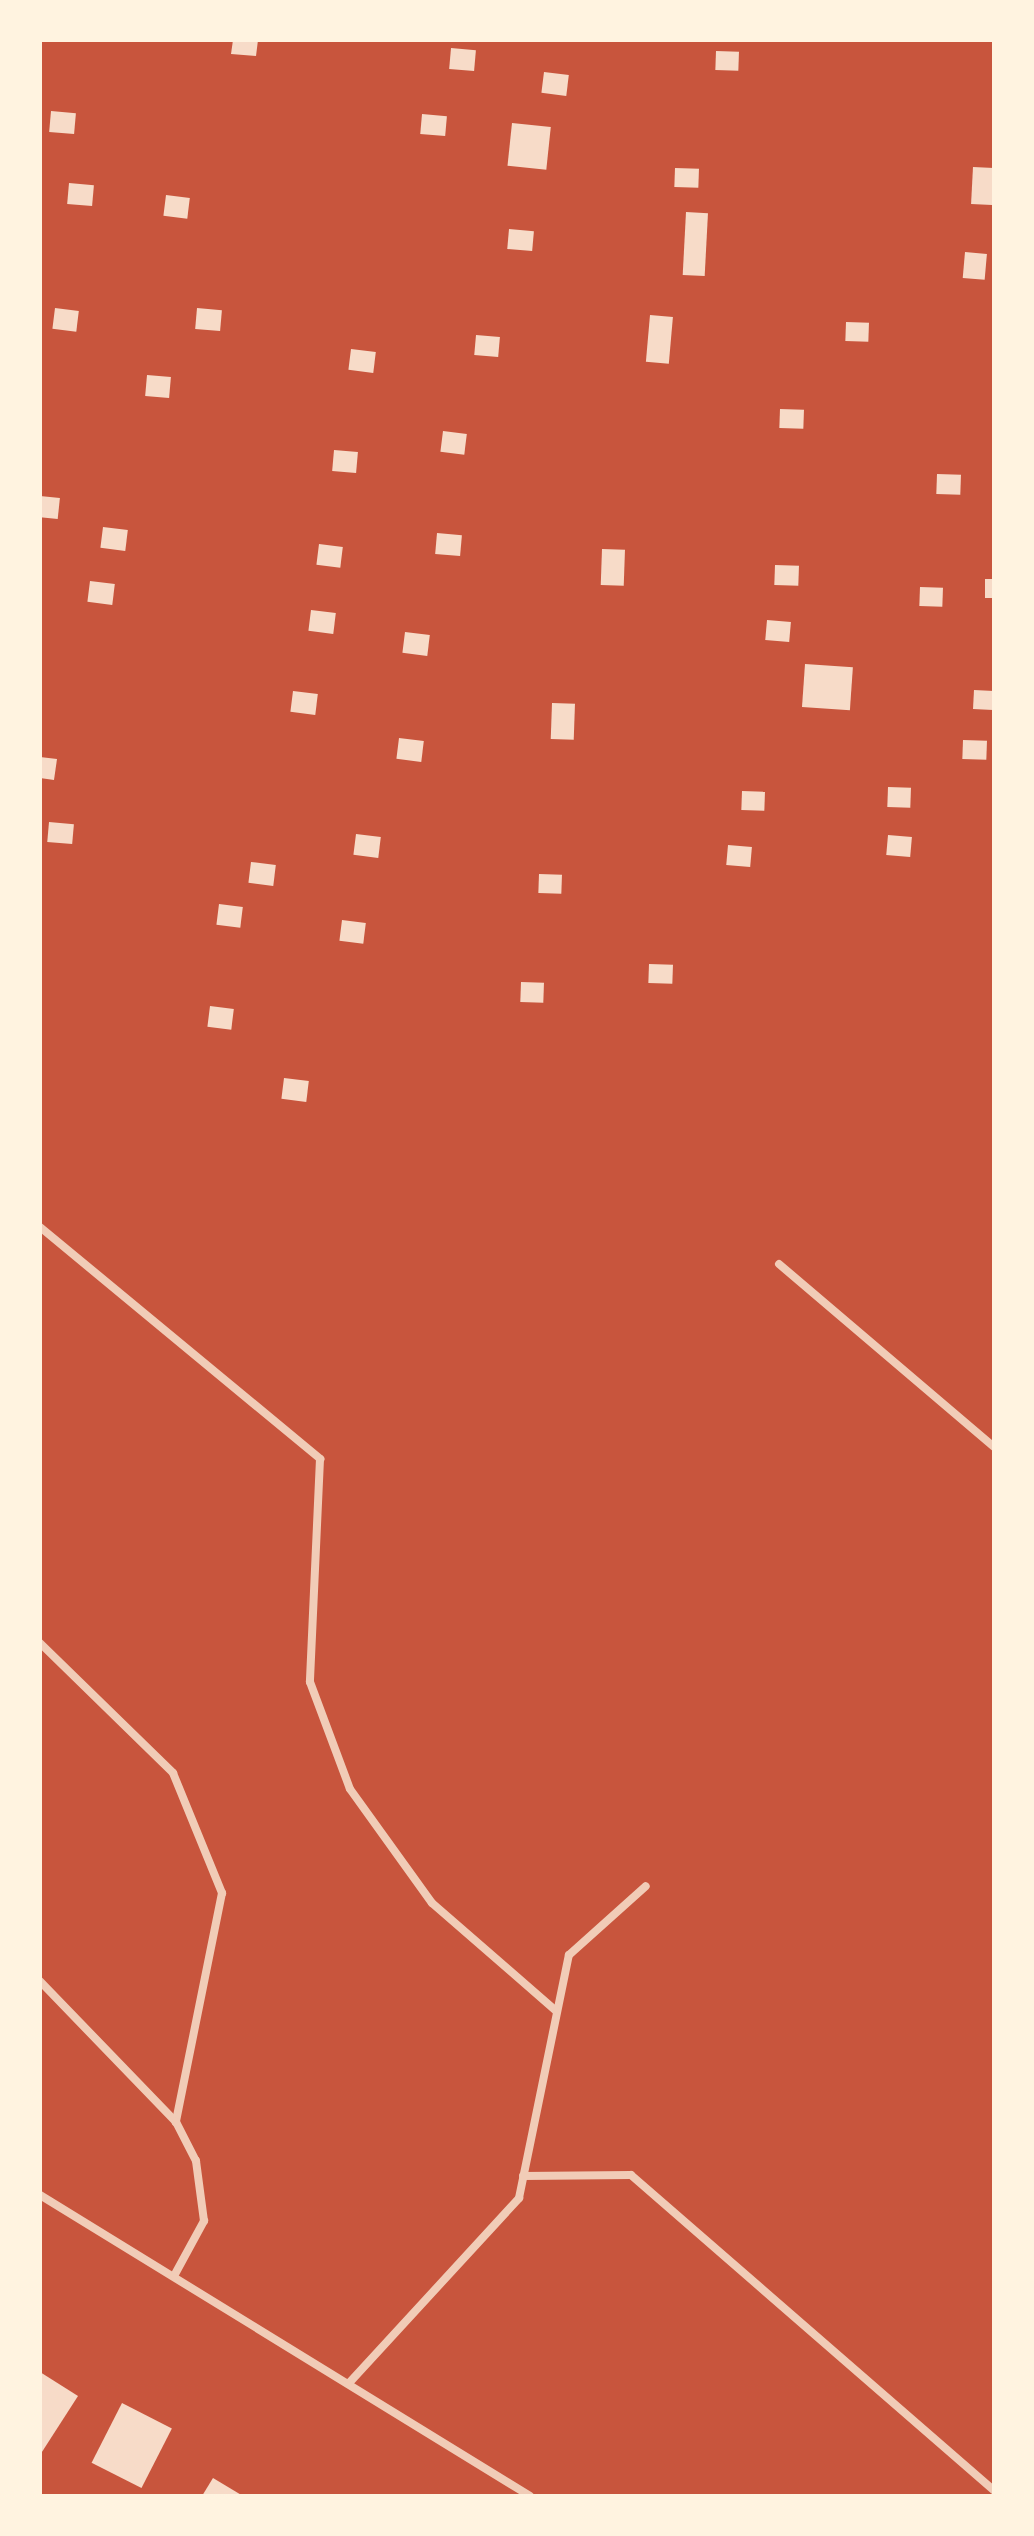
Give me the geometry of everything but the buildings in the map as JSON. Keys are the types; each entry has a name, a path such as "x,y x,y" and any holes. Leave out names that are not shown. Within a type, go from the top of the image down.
{"lane":[{"path":"40,1227 320,1460 310,1682 350,1789 432,1902 555,2010"},
{"path":"778,1264 994,1446"},
{"path":"40,1643 173,1773 222,1893 176,2122"},
{"path":"350,2382 519,2198 568,1955 646,1886"},
{"path":"40,1981 176,2122 196,2161 204,2221 174,2276"},
{"path":"523,2176 631,2175 994,2490"},
{"path":"40,2195 530,2496"}]}
